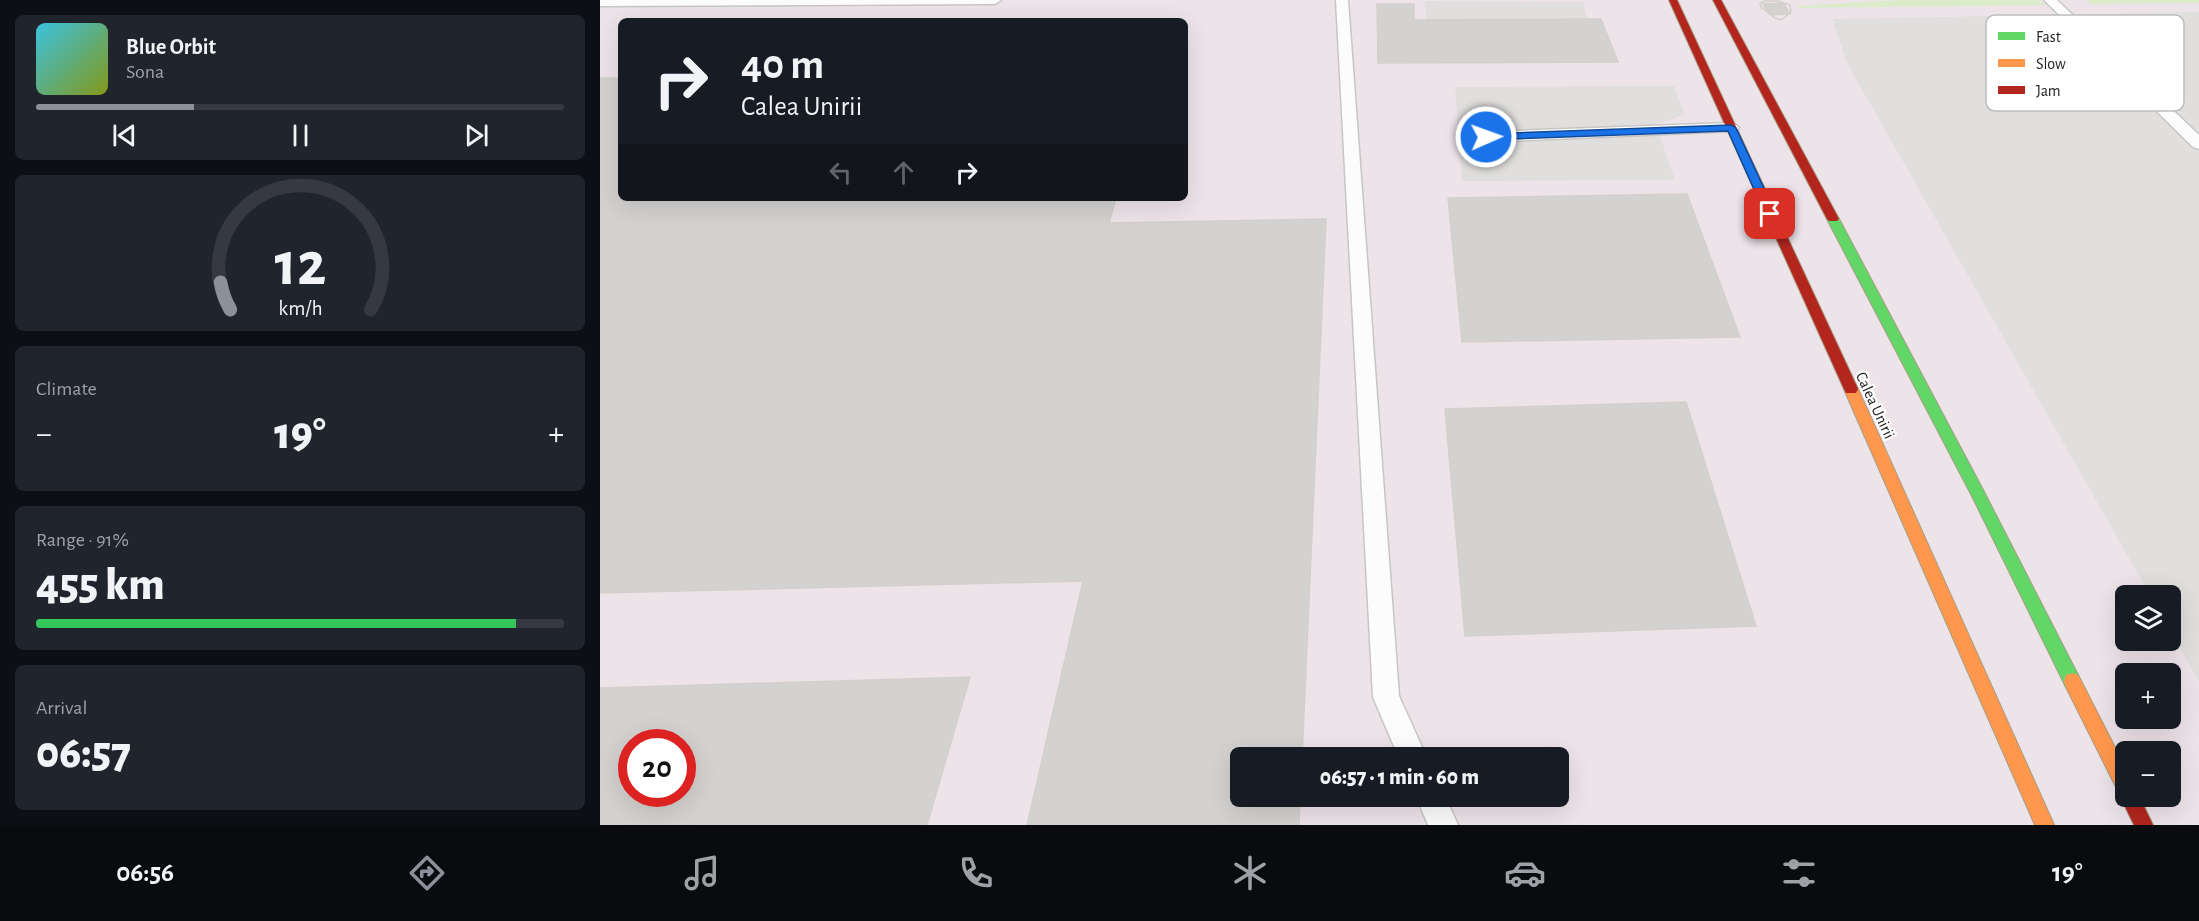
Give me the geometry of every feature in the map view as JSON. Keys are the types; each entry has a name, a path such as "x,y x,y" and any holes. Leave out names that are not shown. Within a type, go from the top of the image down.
{"main road":[{"name":"Calea Unirii","path":"1673,0 1898,492 2045,825"},
{"path":"1736,0 1719,4 1977,492 2115,767"},
{"path":"2135,807 2144,825"}],"lane":[{"path":"600,2 995,0"},
{"path":"1342,0 1386,697 1408,747"},
{"path":"2050,0 2066,15"},
{"path":"2165,111 2199,144"},
{"path":"1486,137 1731,128"},
{"path":"1435,807 1443,825"}],"shaded area":[{"path":"600,0 2199,0 2199,825 600,825"},
{"path":"1424,1 1583,2 1587,19 1427,20"},
{"path":"2199,12 2199,682 2181,650 2181,585 2144,585 1848,65 1832,19 1986,16 1986,111 2184,111 2184,15 2042,15"},
{"path":"1674,86 1685,114 1656,125 1675,180 1462,181 1455,87"}],"green space":[{"path":"1899,0 2037,0 2047,5 1800,8 1796,6"},
{"path":"2087,0 2199,0 2199,3 2091,4"}],"building":[{"path":"1778,1 1790,5 1791,12 1781,20 1775,18 1761,7 1760,3"},
{"path":"1778,1 1790,5 1791,12 1781,20 1775,18 1761,7 1760,3"},
{"path":"1778,1 1790,5 1791,12 1781,20 1775,18 1761,7 1760,3"},
{"path":"1778,1 1790,5 1791,12 1781,20 1775,18 1761,7 1760,3"},
{"path":"1783,3 1790,14 1770,15 1763,4"},
{"path":"1377,4 1414,4 1414,20 1601,19 1618,62 1378,63"},
{"path":"600,78 618,78 618,201 1115,201 1109,223 1326,219 1302,747 1230,747 1230,807 1300,807 1299,825 1027,825 1083,581 600,593"},
{"path":"1687,194 1740,337 1462,342 1448,198"},
{"path":"1686,402 1756,626 1465,636 1445,409"},
{"path":"970,677 927,825 600,825 600,688"}],"traffic: fast":[{"path":"1833,219 1977,492 2072,681"}],"traffic: slow":[{"path":"1851,389 2045,825"},
{"path":"2072,681 2115,767"}],"traffic: jam":[{"path":"1673,0 1851,389"},
{"path":"1717,0 1833,219"},
{"path":"2135,807 2144,825"}],"route":[{"path":"1486,137 1731,128 1770,214"}]}
